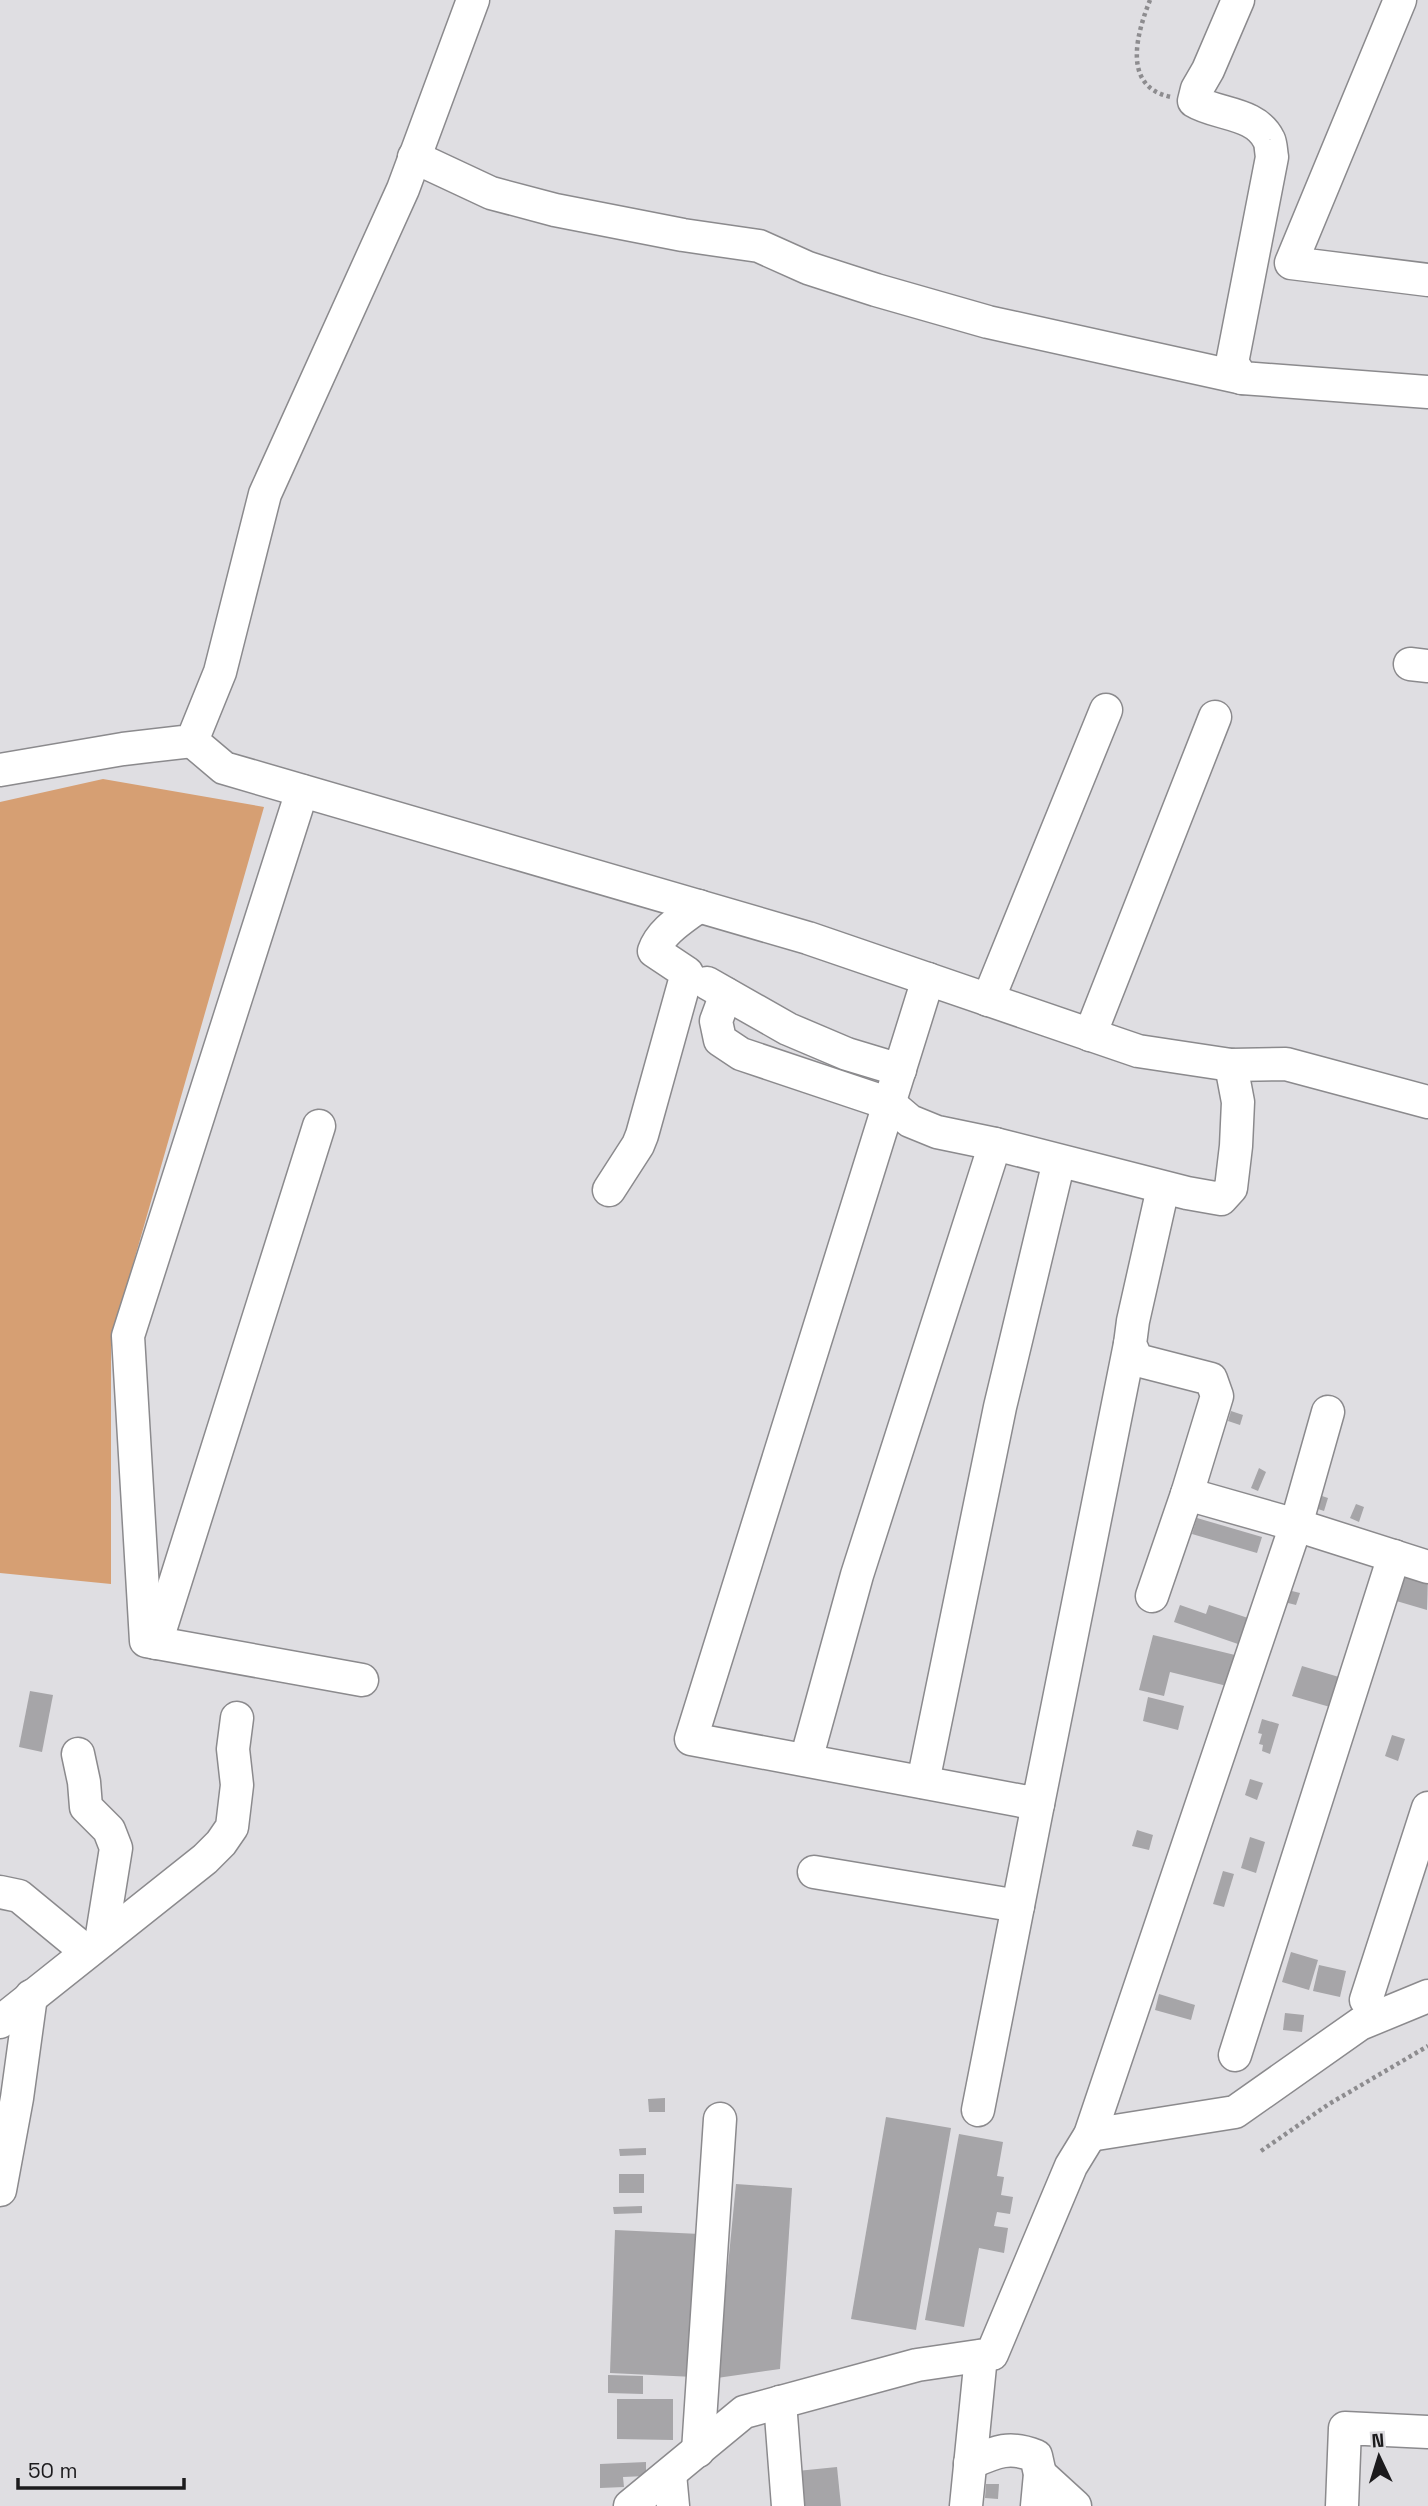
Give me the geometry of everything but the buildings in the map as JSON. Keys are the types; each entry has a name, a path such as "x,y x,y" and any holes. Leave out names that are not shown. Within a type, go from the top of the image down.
{"street":[{"path":"192,741 220,672 265,494 402,189 473,0"},
{"path":"1238,0 1194,101 1207,109 1250,120 1269,139 1272,157 1232,363 1242,378"},
{"path":"1401,0 1291,263 1428,280"},
{"path":"414,157 491,193 555,210 759,246 819,272 988,322 1242,378 1428,392"},
{"path":"988,1000 1106,710"},
{"path":"1090,1035 1215,717"},
{"path":"0,769 192,741 225,768 808,939 1138,1051 1231,1065 1286,1064 1428,1102"},
{"path":"302,791 128,1336 146,1641 362,1680"},
{"path":"699,906 669,929 657,942 654,951 687,973 788,1029 847,1054 900,1070"},
{"path":"610,1190 642,1135 687,973"},
{"path":"928,979 691,1739 1038,1804"},
{"path":"726,993 716,1021 720,1040 741,1054 890,1104 910,1121 937,1132 995,1144 1163,1188 1221,1199 1231,1188 1236,1146 1238,1102 1231,1065"},
{"path":"156,1643 319,1126"},
{"path":"806,1760 858,1575 995,1144"},
{"path":"923,1782 1000,1407 1059,1161"},
{"path":"978,2110 1133,1321 1163,1188"},
{"path":"1130,1344 1137,1360 1211,1379 1217,1396 1152,1596"},
{"path":"631,2506 744,2412 917,2365 992,2354 1071,2166 1090,2135 1296,1525 1328,1412"},
{"path":"1187,1494 1428,1567"},
{"path":"1235,2055 1394,1556"},
{"path":"0,2022 205,1859 220,1843 232,1827 237,1785 233,1749 237,1718"},
{"path":"78,1754 86,1807 109,1830 116,1848 94,1947"},
{"path":"1366,2000 1428,1808"},
{"path":"814,1872 1018,1906"},
{"path":"0,1892 19,1896 94,1947"},
{"path":"0,2190 17,2098 31,1996"},
{"path":"1090,2135 1235,2112 1360,2024 1428,1996"},
{"path":"698,2451 720,2119"},
{"path":"966,2506 981,2356"},
{"path":"780,2402 788,2506"},
{"path":"1342,2506 1345,2428 1428,2432"},
{"path":"971,2463 998,2450 1024,2451 1036,2456 1040,2473 1037,2506"},
{"path":"1040,2473 1074,2506"},
{"path":"670,2474 673,2506"}],"path":[{"path":"1150,0 1142,18 1136,53 1138,73 1158,94 1194,101"},
{"path":"1261,2151 1329,2104 1428,2046"}],"shaded area":[{"path":"103,779 264,807 111,1341 111,1584 0,1573 0,802"}]}
